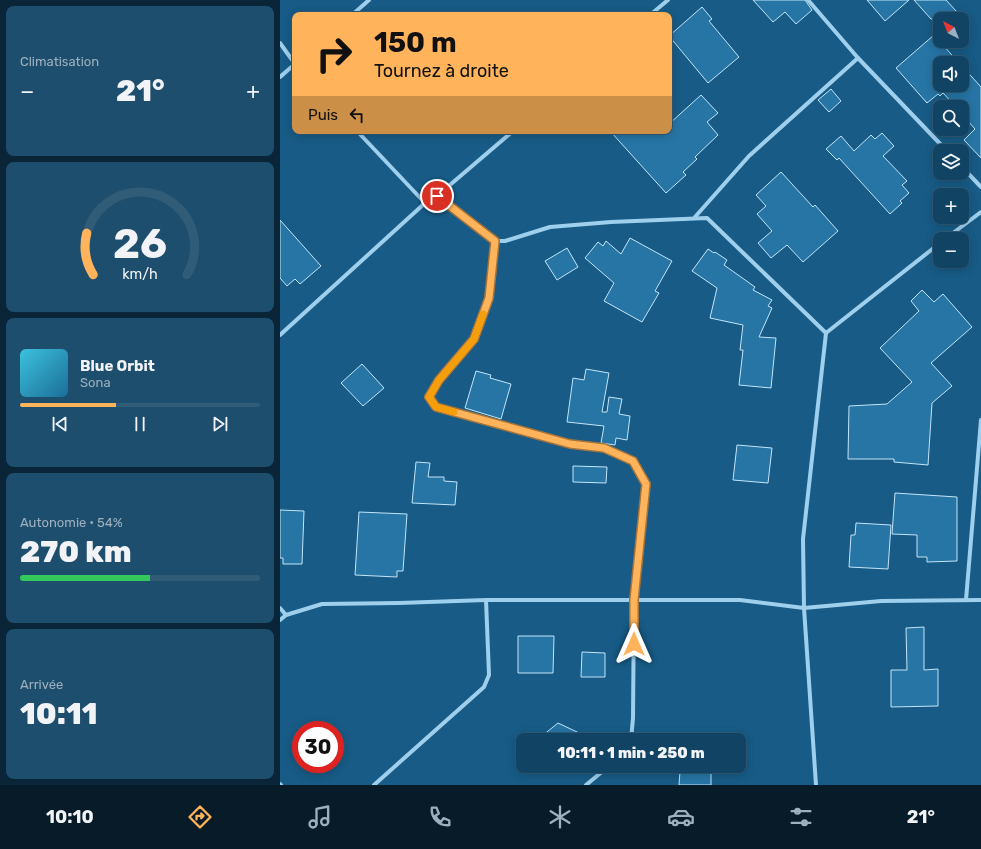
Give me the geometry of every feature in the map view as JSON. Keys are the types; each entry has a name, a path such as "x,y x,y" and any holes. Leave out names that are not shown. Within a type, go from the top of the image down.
{"street":[{"path":"355,12 369,0"},
{"path":"654,12 668,0"},
{"path":"808,0 858,58 940,144"},
{"path":"280,43 292,60"},
{"path":"695,217 749,156 858,58"},
{"path":"280,77 292,67"},
{"path":"360,134 425,203"},
{"path":"280,335 425,203 437,196 509,134"},
{"path":"969,174 981,187"},
{"path":"437,196 495,241 505,241 550,226 695,217 708,218 826,332"},
{"path":"954,232 981,212"},
{"path":"495,241 489,298 474,339 439,380 429,397 436,407 570,444 604,448 633,461 646,484 634,600 632,733"},
{"path":"816,785 804,608 803,539 826,332 933,248"},
{"path":"966,600 981,420"},
{"path":"374,785 484,687 489,675 486,600"},
{"path":"280,620 286,615 322,604 486,600 740,600 804,608 881,601 981,600"},
{"path":"280,608 286,615"},
{"path":"586,785 601,773"}],"building":[{"path":"753,0 805,0 812,10 796,24 785,12 773,22"},
{"path":"867,0 909,0 885,21"},
{"path":"914,0 946,0 957,12 933,12 933,19 931,19"},
{"path":"702,7 712,19 709,21 739,57 708,83 672,40 672,33"},
{"path":"933,36 933,48 946,48 953,56 933,56 933,92 969,92 969,74 981,87 981,158 964,140 975,129 969,122 969,100 950,100 943,93 940,96 938,94 927,103 896,68"},
{"path":"831,89 841,101 829,112 818,100"},
{"path":"701,95 718,113 707,122 718,135 695,157 697,159 683,172 686,175 666,193 613,134 672,134 672,121"},
{"path":"882,133 894,146 883,156 907,181 902,185 909,193 900,201 902,203 890,214 839,158 837,160 826,149 841,136 854,151 871,135 875,139"},
{"path":"781,172 813,207 815,205 838,231 803,262 787,245 771,258 758,243 772,231 757,214 766,206 756,195"},
{"path":"280,220 321,266 300,284 295,279 287,286 280,278"},
{"path":"630,238 672,261 655,291 659,293 642,322 604,301 614,283 585,258 598,242 603,246 606,241 621,254"},
{"path":"567,248 578,267 557,280 545,261"},
{"path":"708,249 727,260 724,265 755,287 753,290 772,300 768,306 772,308 759,337 776,338 771,388 739,385 743,350 740,350 743,325 710,318 717,288 692,271"},
{"path":"922,290 934,302 943,294 972,327 931,363 952,386 932,403 928,465 894,462 894,459 848,459 849,406 887,404 912,382 880,348 919,311 911,301"},
{"path":"362,364 384,388 363,406 341,383"},
{"path":"586,369 609,373 602,412 607,412 609,397 622,399 619,414 630,416 627,440 616,438 615,445 601,443 604,426 567,422 573,378 584,380"},
{"path":"476,371 491,375 490,378 511,384 501,419 465,408"},
{"path":"737,445 772,448 768,483 733,480"},
{"path":"416,462 430,463 428,477 444,477 444,481 457,482 455,505 412,503"},
{"path":"573,466 607,467 606,483 573,482"},
{"path":"895,493 957,497 957,561 927,562 927,557 917,557 917,535 892,534"},
{"path":"280,510 304,511 302,564 283,564 283,558 280,558"},
{"path":"359,512 407,514 403,571 397,571 397,577 355,575"},
{"path":"856,523 891,525 888,569 849,567 851,535 855,535"},
{"path":"924,627 924,670 938,669 938,706 891,707 891,670 907,670 906,628"},
{"path":"518,636 554,636 553,673 518,673"},
{"path":"582,652 605,653 605,677 581,677"},
{"path":"558,723 579,733 546,733"},
{"path":"680,773 711,773 711,785 679,785"}],"slow traffic":[{"path":"454,412 436,407 429,397 439,380 474,339 483,314"}],"route":[{"path":"437,196 495,241 489,298 474,339 439,380 429,397 436,407 570,444 604,448 633,461 646,484 634,600 634,644"}]}
